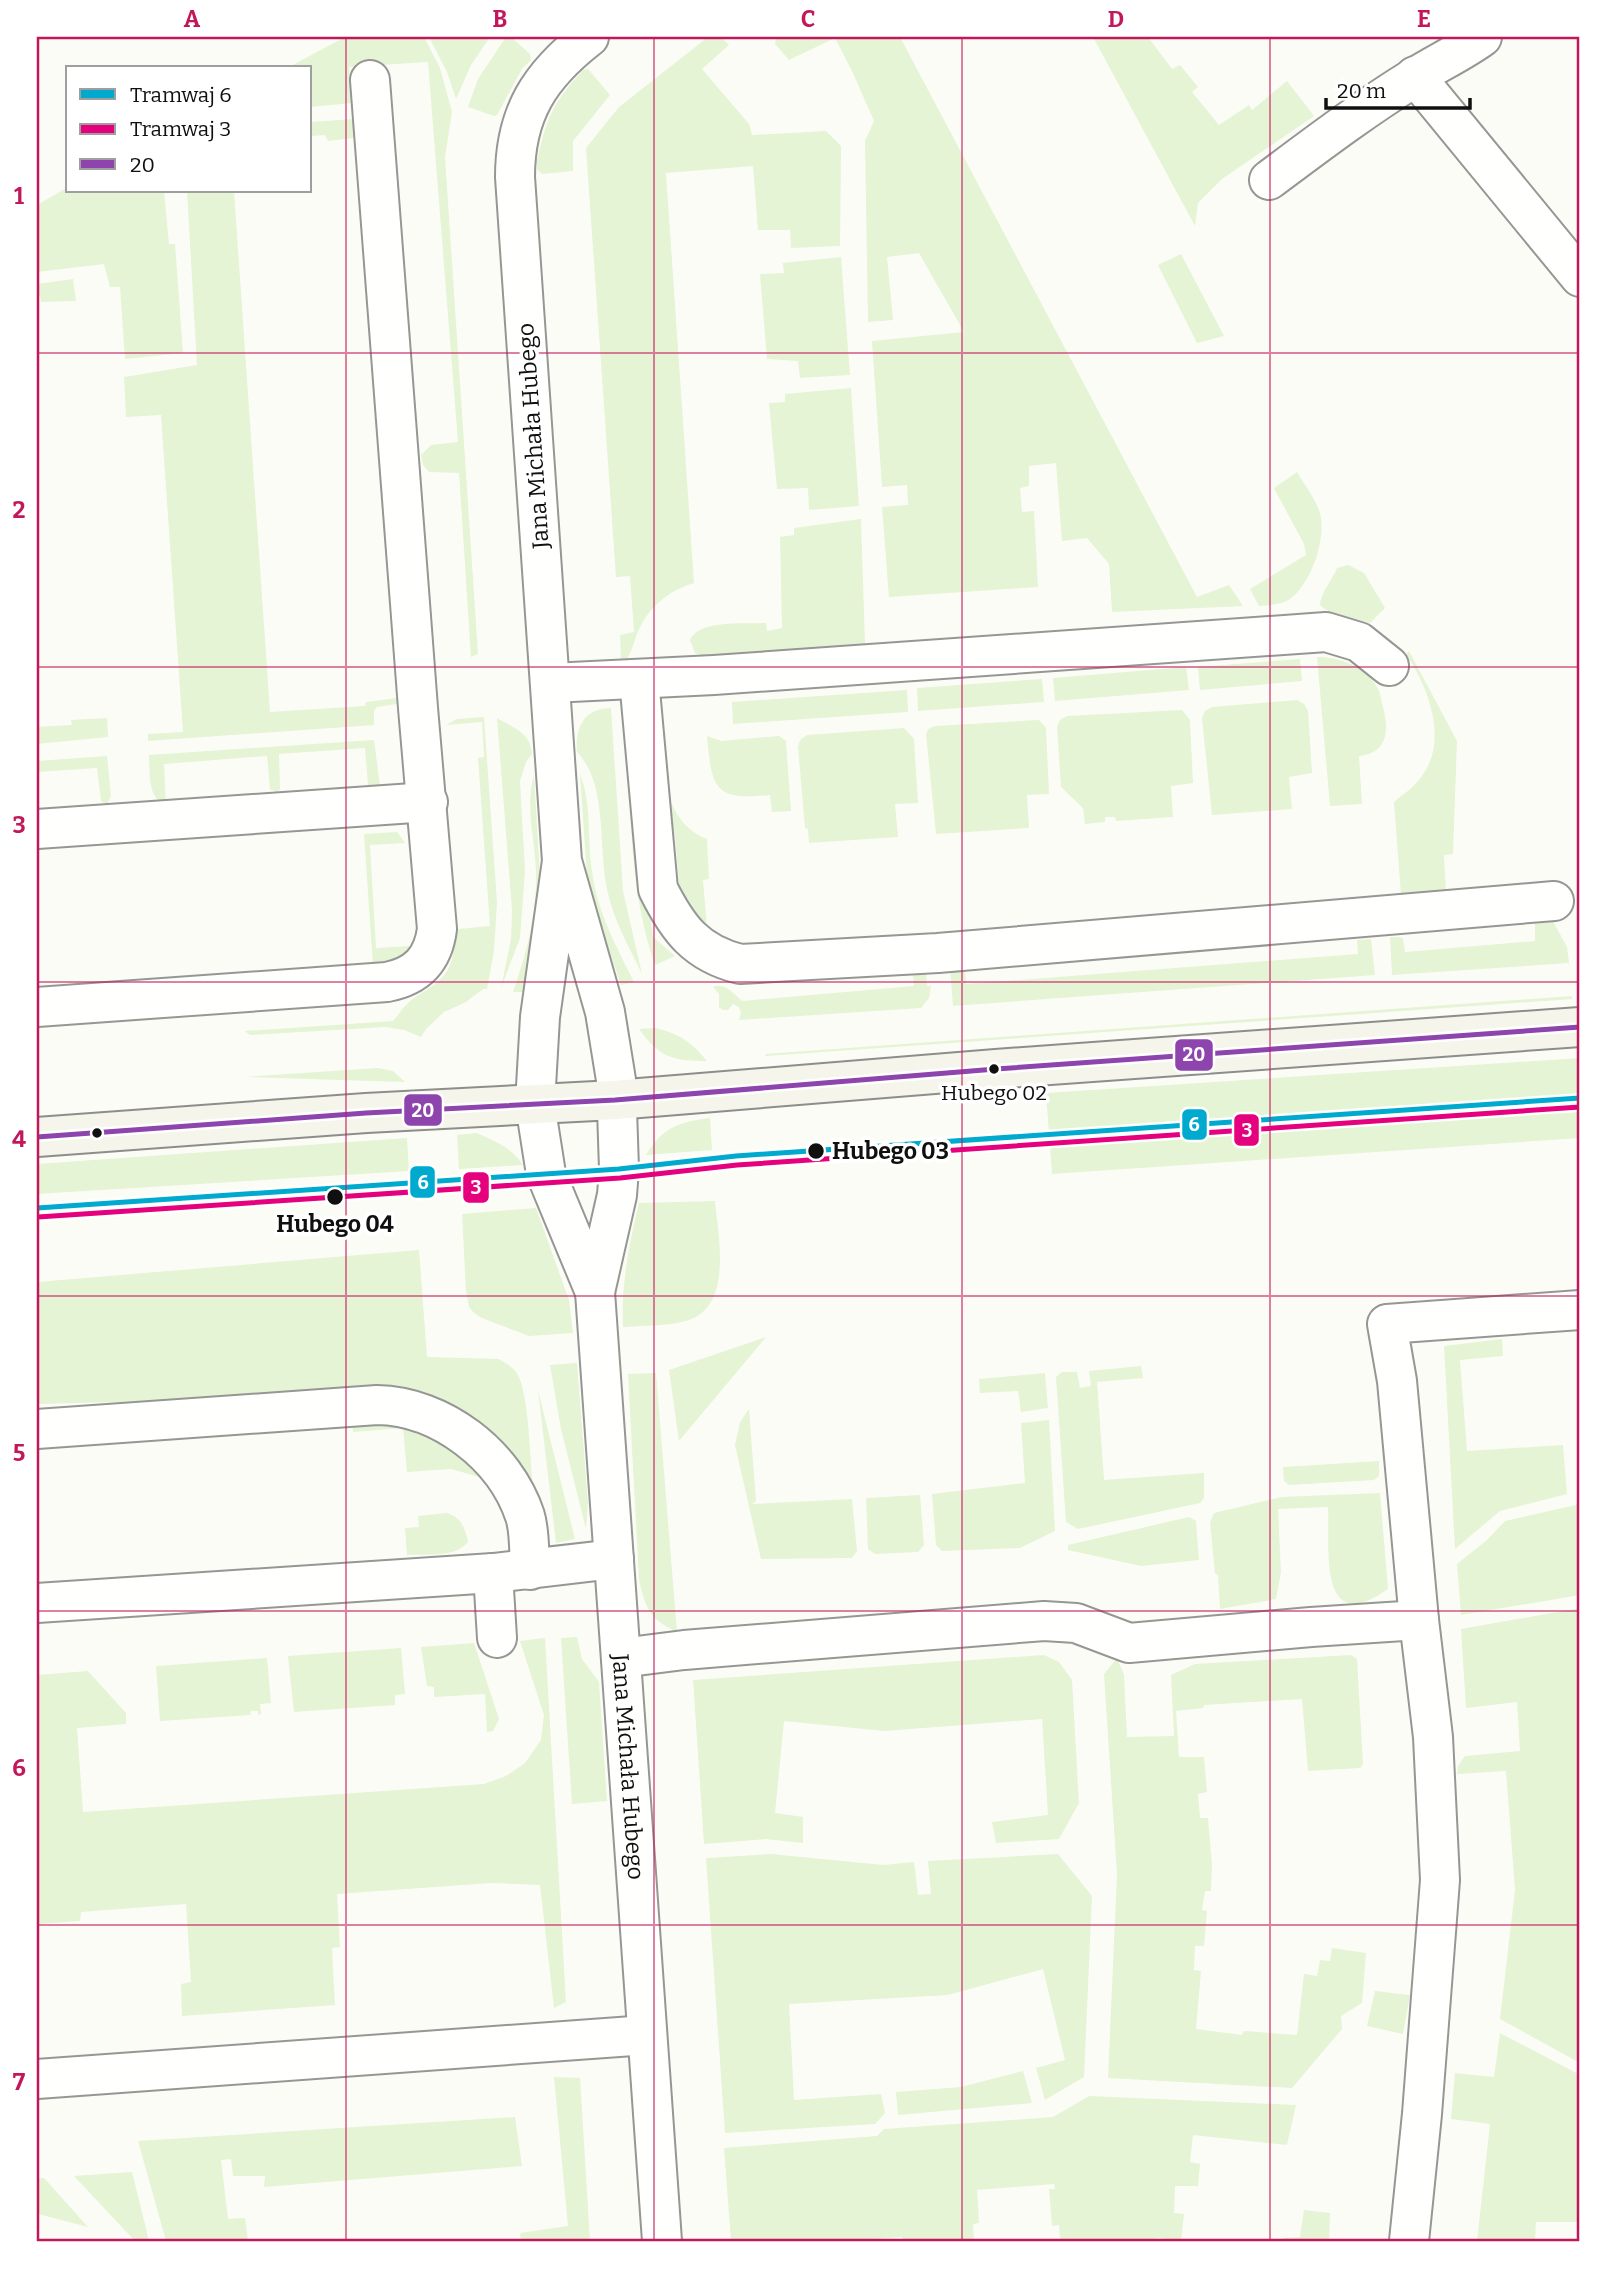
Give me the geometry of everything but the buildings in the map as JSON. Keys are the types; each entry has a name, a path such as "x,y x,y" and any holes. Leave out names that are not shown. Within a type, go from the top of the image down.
{"street":[{"name":"Jana Michała Hubego","path":"589,37 549,73 531,99 522,123 514,163 562,862 539,1027 535,1104 546,1174 595,1292"},
{"path":"1269,180 1342,125 1415,76 1482,37"},
{"path":"1415,76 1580,277"},
{"path":"37,1007 379,983 403,979 418,969 435,946 437,929 428,802 418,708 370,80"},
{"path":"551,683 1326,632 1359,642 1389,666"},
{"path":"639,679 658,889 670,913 695,943 711,955 740,964 952,952 1553,901"},
{"path":"37,829 428,802"},
{"name":"Jana Michała Hubego","path":"562,862 606,1012 614,1057 619,1169 617,1195 595,1292 662,2241"},
{"path":"37,1137 366,1113 615,1100 996,1069 1580,1027"},
{"path":"1409,2241 1440,1880 1433,1737 1419,1620 1397,1381 1387,1324 1580,1310"},
{"path":"37,1429 353,1406 397,1405 438,1419 491,1460 512,1487 526,1518 497,1638"},
{"path":"37,1603 512,1572 614,1559"},
{"path":"621,1658 684,1650 1044,1621 1076,1623 1129,1643 1419,1620"},
{"path":"37,2079 647,2035"}],"green space":[{"path":"345,37 424,37 440,68 452,112 445,157 478,654 471,657 459,473 429,472 423,465 421,455 431,445 458,442 428,62 349,67 352,103 312,107 312,66 291,66"},
{"path":"429,37 490,37 471,65 456,99 447,72"},
{"path":"506,37 511,37 530,54 531,60 522,69 494,116 468,107 478,79"},
{"path":"708,37 721,37 729,45 702,69 749,124 752,135 826,131 841,146 840,246 791,248 790,230 758,230 753,166 666,173 694,583 675,591 652,609 641,625 630,654 621,663 620,635 634,632 630,576 616,577 586,148 619,107"},
{"path":"776,37 900,37 1197,597 1229,585 1243,606 1112,612 1109,564 1087,538 1062,541 1056,463 1029,466 1029,486 1020,488 1022,512 1034,511 1038,587 889,597 882,507 908,505 907,485 882,487 872,341 964,332 919,253 887,257 893,320 868,322 865,141 874,121 835,38 789,60 775,44"},
{"path":"1093,37 1148,37 1172,69 1180,65 1198,87 1192,92 1219,125 1249,105 1252,110 1287,81 1314,116 1222,179 1198,203 1195,226"},
{"path":"588,69 610,95 573,141 573,171 542,174 537,169 537,161 552,112 583,70"},
{"path":"353,119 354,138 328,141 325,135 312,136 312,122"},
{"path":"66,188 66,192 164,192 169,244 175,244 183,353 125,359 120,287 110,287 104,264 37,272 37,205"},
{"path":"187,192 234,192 270,712 365,706 366,702 397,698 397,704 377,707 374,711 374,725 148,741 148,734 183,732 161,415 126,417 124,377 197,365"},
{"path":"1181,254 1224,336 1197,343 1158,265"},
{"path":"841,257 850,375 800,378 798,361 767,359 760,274 784,273 783,263"},
{"path":"73,279 76,301 41,302 40,296 37,296 37,284"},
{"path":"851,388 859,506 809,510 808,488 777,489 769,403 785,402 785,394"},
{"path":"1297,472 1319,510 1320,545 1311,570 1298,592 1279,604 1259,606 1250,589 1306,555 1304,544 1274,488"},
{"path":"861,519 865,644 704,656 695,653 690,640 695,633 712,626 766,623 767,631 782,628 780,537 794,535 794,528"},
{"path":"1348,565 1364,573 1385,608 1370,623 1337,614 1320,605 1322,595 1337,568"},
{"path":"1409,651 1457,741 1453,854 1444,855 1446,892 1401,895 1394,802 1422,776 1430,761 1435,730 1428,697 1406,654"},
{"path":"1317,657 1343,661 1359,668 1372,680 1380,693 1386,721 1385,737 1377,750 1359,756 1362,804 1330,806"},
{"path":"1300,659 1302,681 1200,690 1198,667"},
{"path":"1186,667 1189,690 1055,701 1053,678"},
{"path":"1042,679 1044,702 918,711 917,688"},
{"path":"907,690 908,712 733,724 732,702"},
{"path":"1297,700 1304,704 1308,711 1312,773 1289,777 1292,809 1212,815 1202,718 1205,711 1212,707"},
{"path":"611,708 623,891 642,974 613,911 604,872 598,798 587,765 577,752 578,735 583,721 594,712"},
{"path":"1182,710 1190,720 1193,783 1171,786 1173,817 1116,821 1115,817 1105,817 1105,822 1085,824 1083,808 1061,787 1057,727 1060,720 1067,716"},
{"path":"484,717 497,902 494,951 487,989 444,1012 421,1037 386,1027 250,1035 245,1031 393,1021 408,1003 439,981 447,971 459,929 490,926 478,758 484,757 482,722 446,725 457,719"},
{"path":"107,718 108,737 37,744 37,727 72,725 71,720"},
{"path":"497,718 525,736 532,754 526,762 520,781 525,871 520,938 501,988 511,939 512,910"},
{"path":"1039,720 1046,728 1049,794 1027,795 1029,828 936,834 926,734 928,729 935,726"},
{"path":"626,721 653,937 675,956 655,965 646,935 635,875"},
{"path":"904,728 914,739 918,803 895,804 898,837 809,843 808,829 805,828 798,747 800,740 807,735"},
{"path":"707,736 721,741 779,736 786,741 791,811 772,812 770,795 737,796 726,793 719,787 711,768"},
{"path":"374,740 380,786 378,788 368,785 365,748 279,754 280,789 277,792 270,789 267,756 164,764 166,806 155,797 151,784 149,755"},
{"path":"107,756 111,796 107,804 101,801 97,768 37,772 37,761"},
{"path":"580,774 586,797 591,859 598,900 634,982 621,985 592,901 587,876"},
{"path":"534,775 541,892 525,992 513,992 527,948 535,903 536,871 530,810"},
{"path":"660,779 663,780 673,807 683,823 707,839 709,879 703,880 707,928 699,923 680,893 675,837"},
{"path":"397,832 405,843 370,845 376,948 411,946 400,959 373,966 364,834"},
{"path":"1535,912 1548,912 1567,947 1569,963 1392,975 1390,937 1403,939 1405,952 1535,941"},
{"path":"1371,939 1375,975 953,1006 950,967 965,970 966,984 1358,954 1357,940"},
{"path":"917,970 926,970 927,986 931,986 929,998 921,1008 739,1020 739,1007 733,1004 728,1010 723,1010 719,1007 719,994 713,987 725,987 742,1001 914,986 913,976"},
{"path":"1572,996 1572,999 765,1054"},
{"path":"656,1028 685,1040 707,1061 667,1056 653,1046 639,1029"},
{"path":"1580,1058 1580,1138 1052,1174 1046,1093"},
{"path":"378,1068 393,1071 405,1082 244,1077"},
{"path":"710,1118 712,1150 646,1155 666,1132 681,1124"},
{"path":"476,1133 508,1149 523,1165 459,1169 457,1135"},
{"path":"407,1138 409,1171 37,1194 37,1164"},
{"path":"715,1201 720,1265 714,1296 706,1309 694,1318 677,1323 623,1327 626,1264 639,1203"},
{"path":"536,1208 569,1300 573,1333 529,1336 482,1318 469,1307 462,1214"},
{"path":"419,1250 427,1357 498,1359 516,1372 524,1393 533,1486 396,1395 37,1404 37,1282"},
{"path":"766,1337 679,1441 669,1370"},
{"path":"1502,1339 1503,1356 1460,1360 1467,1451 1563,1445 1567,1494 1500,1511 1455,1549 1444,1346"},
{"path":"577,1363 588,1503 586,1529 561,1429 550,1365"},
{"path":"1141,1366 1143,1378 1097,1382 1104,1480 1204,1473 1204,1498 1200,1503 1078,1529 1066,1522 1056,1377 1062,1372 1077,1372 1080,1388 1091,1386 1089,1371"},
{"path":"656,1373 677,1632 650,1612 639,1580 628,1374"},
{"path":"1045,1373 1048,1408 1021,1412 1018,1391 980,1393 979,1379"},
{"path":"538,1390 575,1539 556,1543"},
{"path":"749,1409 756,1501 752,1504 852,1499 857,1551 852,1558 761,1559 735,1445 740,1422"},
{"path":"352,1419 380,1419 452,1444 483,1478 451,1469 407,1472 403,1428 353,1432"},
{"path":"1049,1420 1055,1531 1020,1548 942,1551 936,1545 932,1494 1025,1483 1021,1423"},
{"path":"1379,1461 1379,1476 1374,1480 1289,1485 1284,1481 1283,1467"},
{"path":"1380,1493 1388,1589 1365,1602 1349,1603 1338,1596 1329,1565 1328,1507 1278,1509 1281,1572 1276,1599 1220,1609 1210,1522 1214,1513 1281,1497"},
{"path":"920,1495 924,1545 918,1552 875,1554 868,1549 866,1498"},
{"path":"1580,1504 1580,1595 1461,1615 1457,1564 1487,1540 1505,1521"},
{"path":"447,1513 462,1524 468,1542 456,1551 448,1553 407,1555 405,1528 419,1527 418,1516"},
{"path":"1189,1517 1196,1521 1199,1560 1141,1566 1068,1550 1068,1545"},
{"path":"1580,1608 1580,2063 1500,2019 1515,1890 1506,1771 1457,1774 1458,1766 1465,1756 1520,1751 1517,1702 1466,1708 1461,1629"},
{"path":"577,1637 582,1659 599,1682 607,1801 572,1804 561,1638"},
{"path":"545,1638 566,2002 554,2008 540,1885 491,1883 337,1894 340,1947 332,1948 335,2005 182,2016 181,1984 191,1982 186,1904 81,1912 80,1921 37,1924 37,1675 88,1671 126,1713 126,1724 77,1728 83,1812 484,1784 506,1776 525,1763 541,1740 544,1715 520,1641"},
{"path":"474,1643 499,1719 493,1731 487,1732 485,1694 434,1697 434,1687 427,1686 421,1647"},
{"path":"401,1648 405,1694 395,1695 395,1705 294,1712 288,1656"},
{"path":"1044,1655 1059,1662 1072,1680 1079,1803 1059,1839 996,1843 992,1822 1048,1815 1042,1719 884,1731 784,1721 775,1813 803,1817 803,1843 766,1839 704,1844 693,1680"},
{"path":"1351,1655 1357,1659 1363,1764 1360,1768 1308,1771 1302,1699 1204,1705 1203,1708 1176,1711 1179,1757 1204,1757 1207,1792 1198,1794 1200,1818 1208,1818 1212,1864 1211,1891 1205,1891 1202,1910 1207,1911 1204,1946 1195,1946 1194,1970 1201,1971 1196,2029 1242,2035 1244,2031 1297,2035 1304,1974 1317,1976 1320,1960 1330,1961 1332,1948 1366,1953 1362,2003 1341,2016 1342,2029 1292,2088 1108,2078 1117,1874 1104,1674 1117,1658 1124,1675 1127,1737 1174,1736 1171,1675 1195,1664"},
{"path":"267,1658 271,1703 260,1704 261,1714 251,1711 250,1715 160,1721 156,1666"},
{"path":"771,1854 883,1865 914,1862 918,1895 931,1894 928,1861 1058,1854 1092,1896 1084,2077 1045,2100 1036,2068 1065,2060 1043,1969 948,1995 789,2004 794,2100 881,2094 885,2113 875,2124 725,2133 706,1858"},
{"path":"1375,1991 1410,1995 1403,2034 1367,2026"},
{"path":"1500,2033 1580,2075 1580,2222 1536,2222 1535,2241 1477,2241 1490,2124 1451,2119 1455,2073 1494,2077"},
{"path":"1023,2071 1032,2103 898,2115 896,2092 961,2087"},
{"path":"554,2077 580,2078 590,2241 521,2241 520,2233 568,2226"},
{"path":"1089,2096 1296,2105 1287,2145 1193,2135 1190,2162 1200,2164 1198,2186 1175,2186 1174,2213 1184,2214 1181,2241 1157,2238 1156,2241 1060,2241 1059,2225 1052,2226 1049,2189 1055,2189 1054,2184 977,2190 979,2223 973,2224 974,2241 903,2241 902,2237 849,2241 731,2241 724,2148 877,2136 884,2129 1053,2117"},
{"path":"515,2117 522,2166 264,2187 265,2176 233,2176 231,2159 221,2160 228,2219 245,2218 248,2240 241,2241 166,2241 138,2141"},
{"path":"132,2172 149,2241 135,2241 74,2176"},
{"path":"37,2178 44,2178 88,2227 38,2214"},
{"path":"1304,2210 1330,2213 1329,2241 1283,2241 1283,2238 1300,2237"}],"tram line":[{"name":"6","path":"37,1208 619,1169 736,1156 1580,1098"},
{"name":"3","path":"38,1217 620,1178 737,1165 1580,1107"}],"transit line":[{"name":"20","path":"37,1137 366,1113 615,1100 996,1069 1580,1027"}],"place":[{"name":"Hubego 02","path":"994,1069"},
{"name":"Hubego 03","path":"816,1151"},
{"name":"Hubego 04","path":"335,1197"}]}
